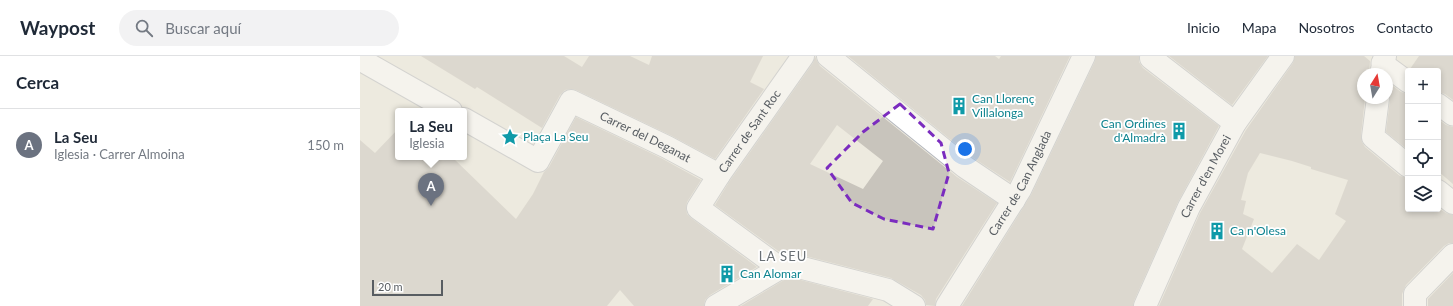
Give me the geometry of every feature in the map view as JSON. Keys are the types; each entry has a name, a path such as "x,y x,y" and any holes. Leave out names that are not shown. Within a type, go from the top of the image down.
{"street":[{"name":"Carrer de Sant Roc","path":"780,268 698,208 719,175 803,56"},
{"path":"828,56 965,167 1014,200"},
{"name":"Carrer de Can Anglada","path":"946,306 1020,190 1084,56"},
{"name":"Carrer d'en Morei","path":"1145,306 1190,207 1235,123 1283,56"},
{"path":"1151,58 1235,123"},
{"path":"362,60 445,108"},
{"path":"1383,64 1405,80"},
{"name":"Carrer del Deganat","path":"467,121 538,161 571,101 667,147 719,175"},
{"path":"1377,104 1373,137 1405,164"},
{"path":"1441,106 1453,115"},
{"path":"1441,193 1453,203"},
{"path":"1412,302 1453,255"},
{"path":"716,306 787,264 883,298 914,306"}],"highlighted area":[{"path":"900,104 941,143 949,173 933,229 884,219 852,203 827,168 863,132"}],"building":[{"path":"421,56 564,56 582,67 589,56 630,56 649,65 652,56 763,56 750,82 764,89 715,159 672,136 576,90 571,89 565,90 560,95 542,128 477,87 475,89"},
{"path":"815,56 820,66 957,177 997,203 936,299 935,306 926,305 925,300 921,295 891,278 790,252 781,253 715,205 729,182 813,63","holes":["837,125 883,161 863,189 810,164"]},
{"path":"848,56 995,56 999,59 1001,56 1070,56 1010,182 972,157"},
{"path":"1096,56 1139,56 1139,62 1143,68 1219,126 1178,202 1133,306 962,306 1031,195 1095,61"},
{"path":"1169,56 1268,56 1232,105"},
{"path":"1295,56 1364,56 1370,61 1369,68 1357,68 1357,104 1364,104 1361,135 1362,142 1365,147 1400,176 1405,177 1405,212 1441,212 1441,210 1453,215 1453,243 1449,243 1444,246 1406,285 1402,294 1402,306 1159,306 1200,213 1246,130 1293,63","holes":["1260,153 1311,167 1311,169 1348,180 1335,214 1346,221 1319,260 1297,244 1272,273 1242,249 1254,219 1243,214 1246,201 1241,200 1248,173"]},
{"path":"1419,56 1453,56 1453,100 1441,93 1441,68 1411,68"},
{"path":"1393,86 1405,93 1405,148 1386,132 1390,104 1393,104"},
{"path":"576,117 661,158 701,180 687,202 687,214 757,267 710,295 705,300 704,306 634,306 620,290 607,306 360,306 360,140 375,153 395,132 395,160 455,160 516,219 533,194 544,172 549,167"},
{"path":"1441,121 1446,125 1453,127 1453,184 1441,174"},
{"path":"1453,273 1453,306 1428,306 1428,299"},
{"path":"789,277 873,299 868,306 741,306"}],"place":[{"name":"Can Llorenç Villalonga","path":"959,106"},
{"name":"Can Ordines d'Almadrà","path":"1179,131"},
{"name":"Plaça La Seu","path":"510,137"},
{"name":"La Seu","path":"431,206"},
{"name":"Ca n'Olesa","path":"1217,231"},
{"name":"Can Alomar","path":"727,274"}],"district":[{"name":"LA SEU","path":"783,256"}]}
